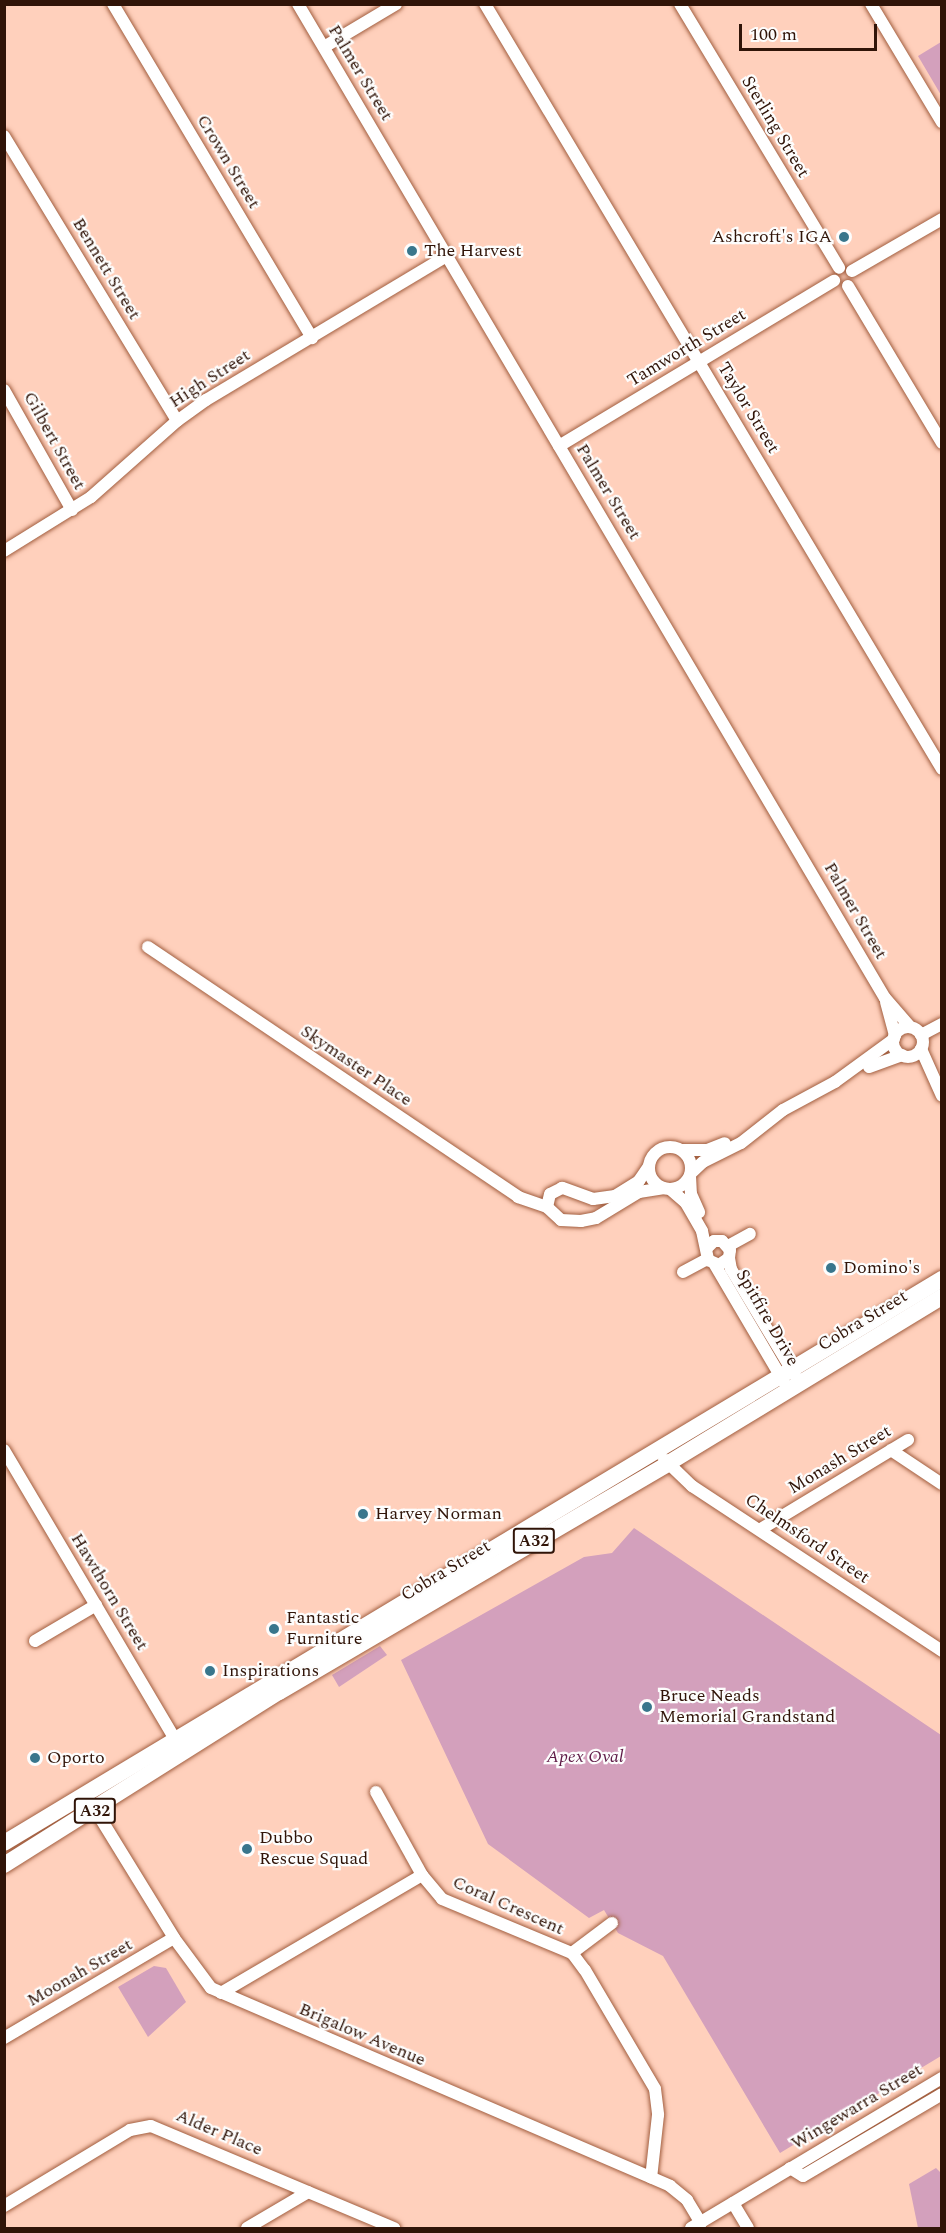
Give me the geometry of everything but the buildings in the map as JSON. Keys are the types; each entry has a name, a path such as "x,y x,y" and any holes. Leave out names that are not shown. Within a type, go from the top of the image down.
{"highway":[{"name":"Cobra Street","path":"662,1458 785,1371 942,1279"},
{"name":"Cobra Street","path":"4,1843 179,1745 662,1458 794,1386 942,1297"},
{"name":"Cobra Street","path":"4,1865 96,1810 179,1745"}],"street":[{"name":"Crown Street","path":"113,4 312,338"},
{"name":"Palmer Street","path":"298,4 885,998 910,1027"},
{"path":"324,47 396,4"},
{"name":"Taylor Street","path":"485,4 942,769"},
{"name":"Sterling Street","path":"680,4 839,268"},
{"path":"871,4 942,122"},
{"name":"Bennett Street","path":"4,136 177,421"},
{"path":"942,219 852,271 839,268 833,275 834,281 848,286 942,443"},
{"name":"High Street","path":"4,551 72,510 177,421 447,256"},
{"path":"848,286 853,278 852,271"},
{"name":"Tamworth Street","path":"559,446 834,281"},
{"name":"Gilbert Street","path":"4,390 72,510"},
{"name":"Skymaster Place","path":"148,947 518,1197 547,1207 561,1220 581,1221 596,1218 639,1192 667,1188"},
{"name":"Palmer Street","path":"885,998 894,1037"},
{"path":"921,1035 942,1024"},
{"path":"649,1166 652,1179 667,1188 682,1186 690,1174 779,1116 793,1104 835,1082 894,1037 910,1027 921,1035"},
{"path":"921,1035 921,1049 932,1081"},
{"path":"894,1037 894,1047 932,1081 942,1096"},
{"path":"835,1082 921,1049"},
{"path":"547,1207 550,1194 562,1188 593,1199 615,1196 639,1181 654,1155 664,1148 706,1150 754,1132"},
{"path":"682,1150 690,1160 690,1174"},
{"name":"Spitfire Drive","path":"690,1174 695,1205 713,1235 726,1248 731,1269 785,1371"},
{"name":"Spitfire Drive","path":"667,1188 690,1209 702,1231 709,1258 794,1386"},
{"path":"683,1272 750,1234"},
{"path":"709,1258 714,1241 726,1248"},
{"name":"Monash Street","path":"761,1529 908,1440"},
{"name":"Hawthorn Street","path":"4,1450 179,1745"},
{"path":"891,1450 942,1484"},
{"name":"Chelmsford Street","path":"662,1458 692,1486 761,1529 942,1651"},
{"path":"35,1641 96,1605"},
{"name":"Coral Crescent","path":"376,1792 422,1875 442,1899 572,1953 656,2089 658,2115 651,2178"},
{"path":"77,1801 96,1810"},
{"name":"Brigalow Avenue","path":"96,1810 199,1976 221,1994 651,2178 687,2200 696,2226"},
{"path":"221,1994 422,1875"},
{"path":"572,1953 612,1923"},
{"name":"Moonah Street","path":"4,2038 174,1938"},
{"name":"Wingewarra Street","path":"696,2226 942,2078"},
{"name":"Wingewarra Street","path":"790,2168 803,2176 942,2094"},
{"name":"Alder Place","path":"4,2206 130,2130 151,2126 394,2229"},
{"path":"247,2229 308,2192"},
{"path":"733,2203 748,2229"}],"green space":[{"path":"942,42 941,95 918,56"},
{"name":"Apex Oval","path":"634,1528 941,1735 941,2056 780,2153 663,1956 618,1933 604,1910 589,1918 488,1844 401,1660 584,1557 612,1553"},
{"path":"380,1646 387,1655 339,1687 332,1675"},
{"path":"154,1966 166,1968 186,2002 148,2037 118,1987"},
{"path":"936,2168 941,2173 941,2228 918,2228 909,2184"}],"place":[{"name":"Ashcroft's IGA","path":"844,237"},
{"name":"The Harvest","path":"412,251"},
{"name":"Domino's","path":"831,1268"},
{"name":"Harvey Norman","path":"363,1514"},
{"name":"Fantastic Furniture","path":"274,1629"},
{"name":"Inspirations","path":"210,1671"},
{"name":"Bruce Neads Memorial Grandstand","path":"647,1707"},
{"name":"Oporto","path":"35,1758"},
{"name":"Dubbo Rescue Squad","path":"247,1849"}]}
